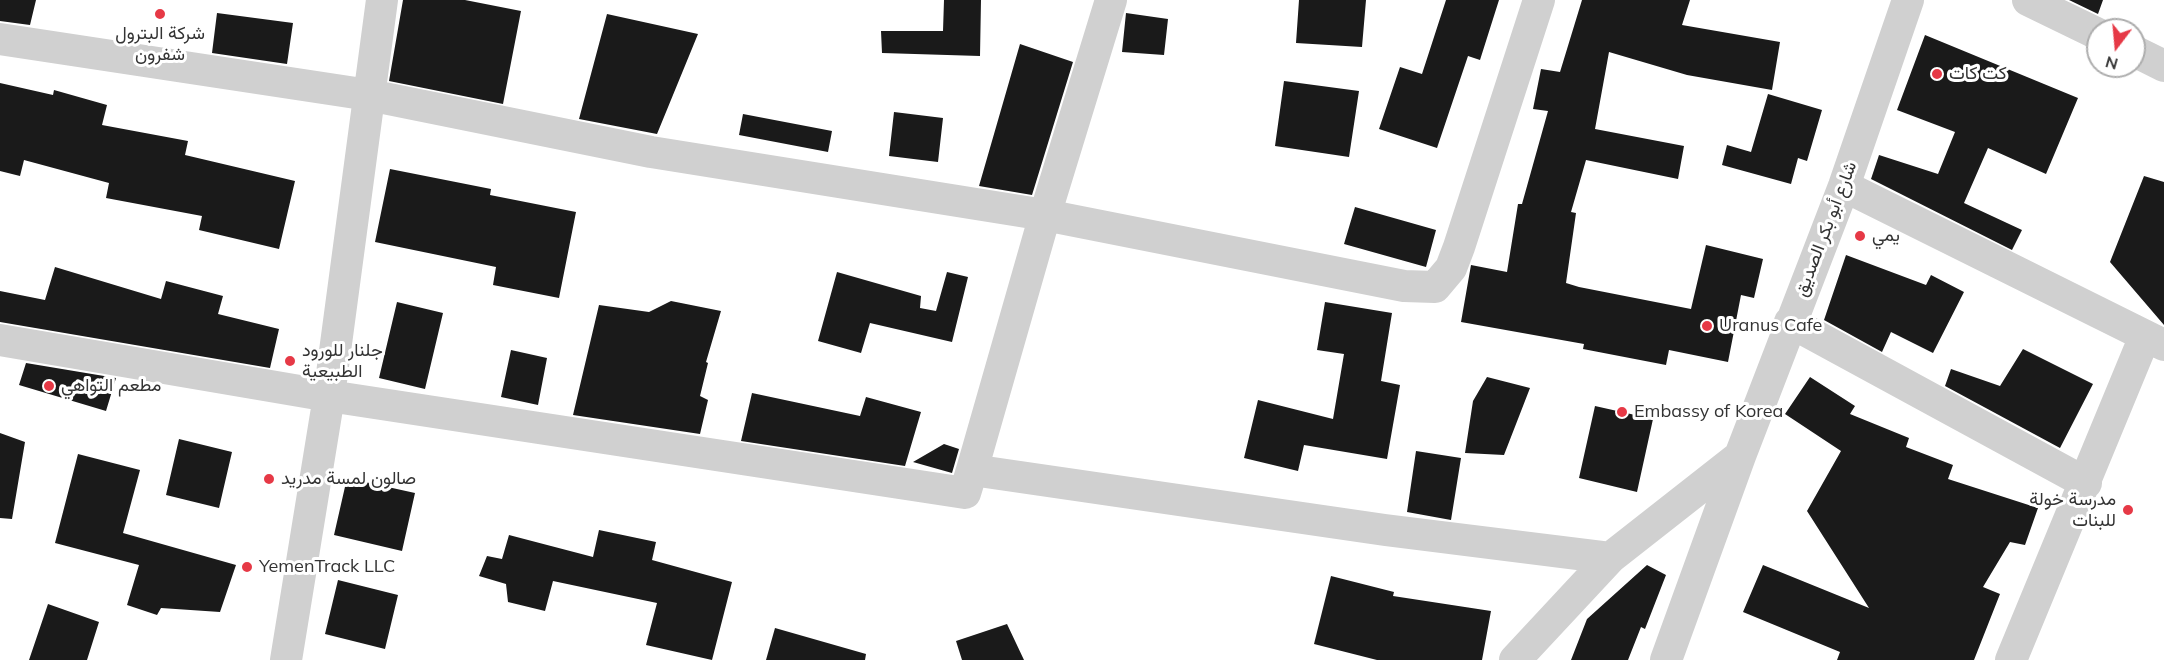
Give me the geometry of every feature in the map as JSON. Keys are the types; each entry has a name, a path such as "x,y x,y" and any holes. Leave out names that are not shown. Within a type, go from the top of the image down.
{"street":[{"path":"286,660 329,396 382,0"},
{"path":"0,339 329,396 965,494 1045,215 1112,0"},
{"path":"0,39 369,95 651,152 1045,215 1404,286 1435,287 1451,268 1459,247 1539,0"},
{"name":"شارع أبو بكر الصديق","path":"1666,660 1790,322 1844,186 1908,0"},
{"path":"2028,0 2086,28"},
{"path":"2146,57 2164,66"},
{"path":"1844,186 2155,341 2086,483 2011,660"},
{"path":"1790,322 2086,483"},
{"path":"1515,660 1610,558 1740,456"},
{"path":"972,470 1385,530 1610,558"}],"building":[{"path":"0,0 36,0 30,25 0,21"},
{"path":"403,0 465,0 521,11 503,104 389,81"},
{"path":"944,0 981,0 980,56 882,53 881,31 943,31"},
{"path":"1299,0 1366,0 1362,47 1296,43"},
{"path":"1446,0 1499,0 1480,60 1468,56 1437,148 1379,129 1400,67 1422,74"},
{"path":"1582,0 1690,0 1682,25 1780,42 1772,90 1687,75 1609,52 1595,129 1684,146 1678,179 1586,160 1571,212 1576,213 1566,283 1579,287 1691,309 1706,245 1763,259 1754,298 1741,295 1728,362 1669,350 1666,365 1583,349 1584,344 1461,322 1471,265 1507,272 1518,204 1522,204 1548,111 1533,109 1541,69 1560,72"},
{"path":"2069,0 2103,0 2098,14"},
{"path":"217,13 293,23 287,64 212,53"},
{"path":"1126,13 1168,19 1164,55 1122,52"},
{"path":"607,14 698,34 657,134 579,119"},
{"path":"1925,35 2078,98 2046,174 1988,148 1964,203 2022,230 2012,250 1871,179 1879,155 1938,174 1955,132 1897,110"},
{"path":"1020,44 1073,62 1032,195 979,186"},
{"path":"1284,81 1359,91 1349,157 1275,146"},
{"path":"0,83 53,95 54,90 107,105 102,125 188,141 185,155 295,181 279,249 199,230 202,216 106,198 109,183 24,160 20,176 0,171"},
{"path":"1768,94 1822,110 1807,161 1798,158 1791,184 1722,165 1727,145 1751,152"},
{"path":"894,112 943,118 938,162 889,156"},
{"path":"743,114 832,131 828,152 739,135"},
{"path":"390,169 491,189 490,195 576,212 559,298 493,285 496,267 375,242"},
{"path":"2144,176 2164,182 2164,325 2110,262"},
{"path":"1355,207 1436,230 1426,267 1344,244"},
{"path":"1846,255 1926,285 1931,275 1964,292 1933,353 1891,332 1882,352 1824,320"},
{"path":"55,267 161,299 166,281 223,296 218,314 279,329 270,368 0,322 0,291 45,300"},
{"path":"837,272 921,296 920,308 936,311 947,272 968,277 952,342 870,323 861,353 818,341"},
{"path":"671,301 721,311 706,362 708,363 700,396 708,400 700,434 573,415 599,305 649,312"},
{"path":"397,302 443,313 425,389 379,378"},
{"path":"1325,302 1392,313 1381,381 1400,385 1387,459 1304,445 1298,471 1244,458 1258,400 1333,419 1344,354 1317,350"},
{"path":"2023,349 2093,384 2060,448 1945,386 1951,369 2000,386"},
{"path":"511,350 547,358 538,405 501,397"},
{"path":"26,363 116,378 106,411 19,385"},
{"path":"1487,377 1530,388 1504,455 1465,453 1473,401"},
{"path":"1810,377 1855,406 1850,414 1909,438 1906,447 1953,465 1948,479 2038,508 2025,545 2010,542 1983,587 2000,594 1974,660 1837,660 1840,652 1743,612 1763,565 1869,608 1807,511 1841,451 1785,414"},
{"path":"752,393 860,416 866,397 921,412 905,466 741,441"},
{"path":"1595,406 1653,419 1637,492 1579,478"},
{"path":"0,433 25,442 12,519 0,518"},
{"path":"179,439 232,452 219,508 166,495"},
{"path":"944,444 959,449 952,473 913,462"},
{"path":"1416,451 1461,458 1451,520 1407,512"},
{"path":"78,454 140,470 123,533 236,565 220,612 161,608 157,615 127,605 139,565 55,543"},
{"path":"347,478 415,493 402,551 334,535"},
{"path":"599,530 656,542 652,560 732,582 712,660 646,645 657,603 553,581 545,611 508,602 506,584 479,576 487,556 502,559 509,535 593,557"},
{"path":"1647,565 1666,575 1645,629 1641,627 1628,660 1571,660 1587,619"},
{"path":"1331,576 1394,592 1393,596 1491,611 1482,660 1377,660 1314,644"},
{"path":"338,580 398,595 385,649 325,634"},
{"path":"48,604 99,622 87,660 29,660"},
{"path":"1007,624 1024,660 962,660 956,641"},
{"path":"775,628 866,654 865,660 766,660"}],"place":[{"name":"شركة البترول شفرون","path":"160,14"},
{"name":"كت كات","path":"1937,74"},
{"name":"يمي","path":"1860,236"},
{"name":"Uranus Cafe","path":"1707,326"},
{"name":"جلنار للورود الطبيعية","path":"290,361"},
{"name":"مطعم التواهي","path":"49,386"},
{"name":"Embassy of Korea","path":"1622,412"},
{"name":"صالون لمسة مدريد","path":"269,479"},
{"name":"مدرسة خولة للبنات","path":"2128,510"},
{"name":"YemenTrack LLC","path":"247,567"}]}
